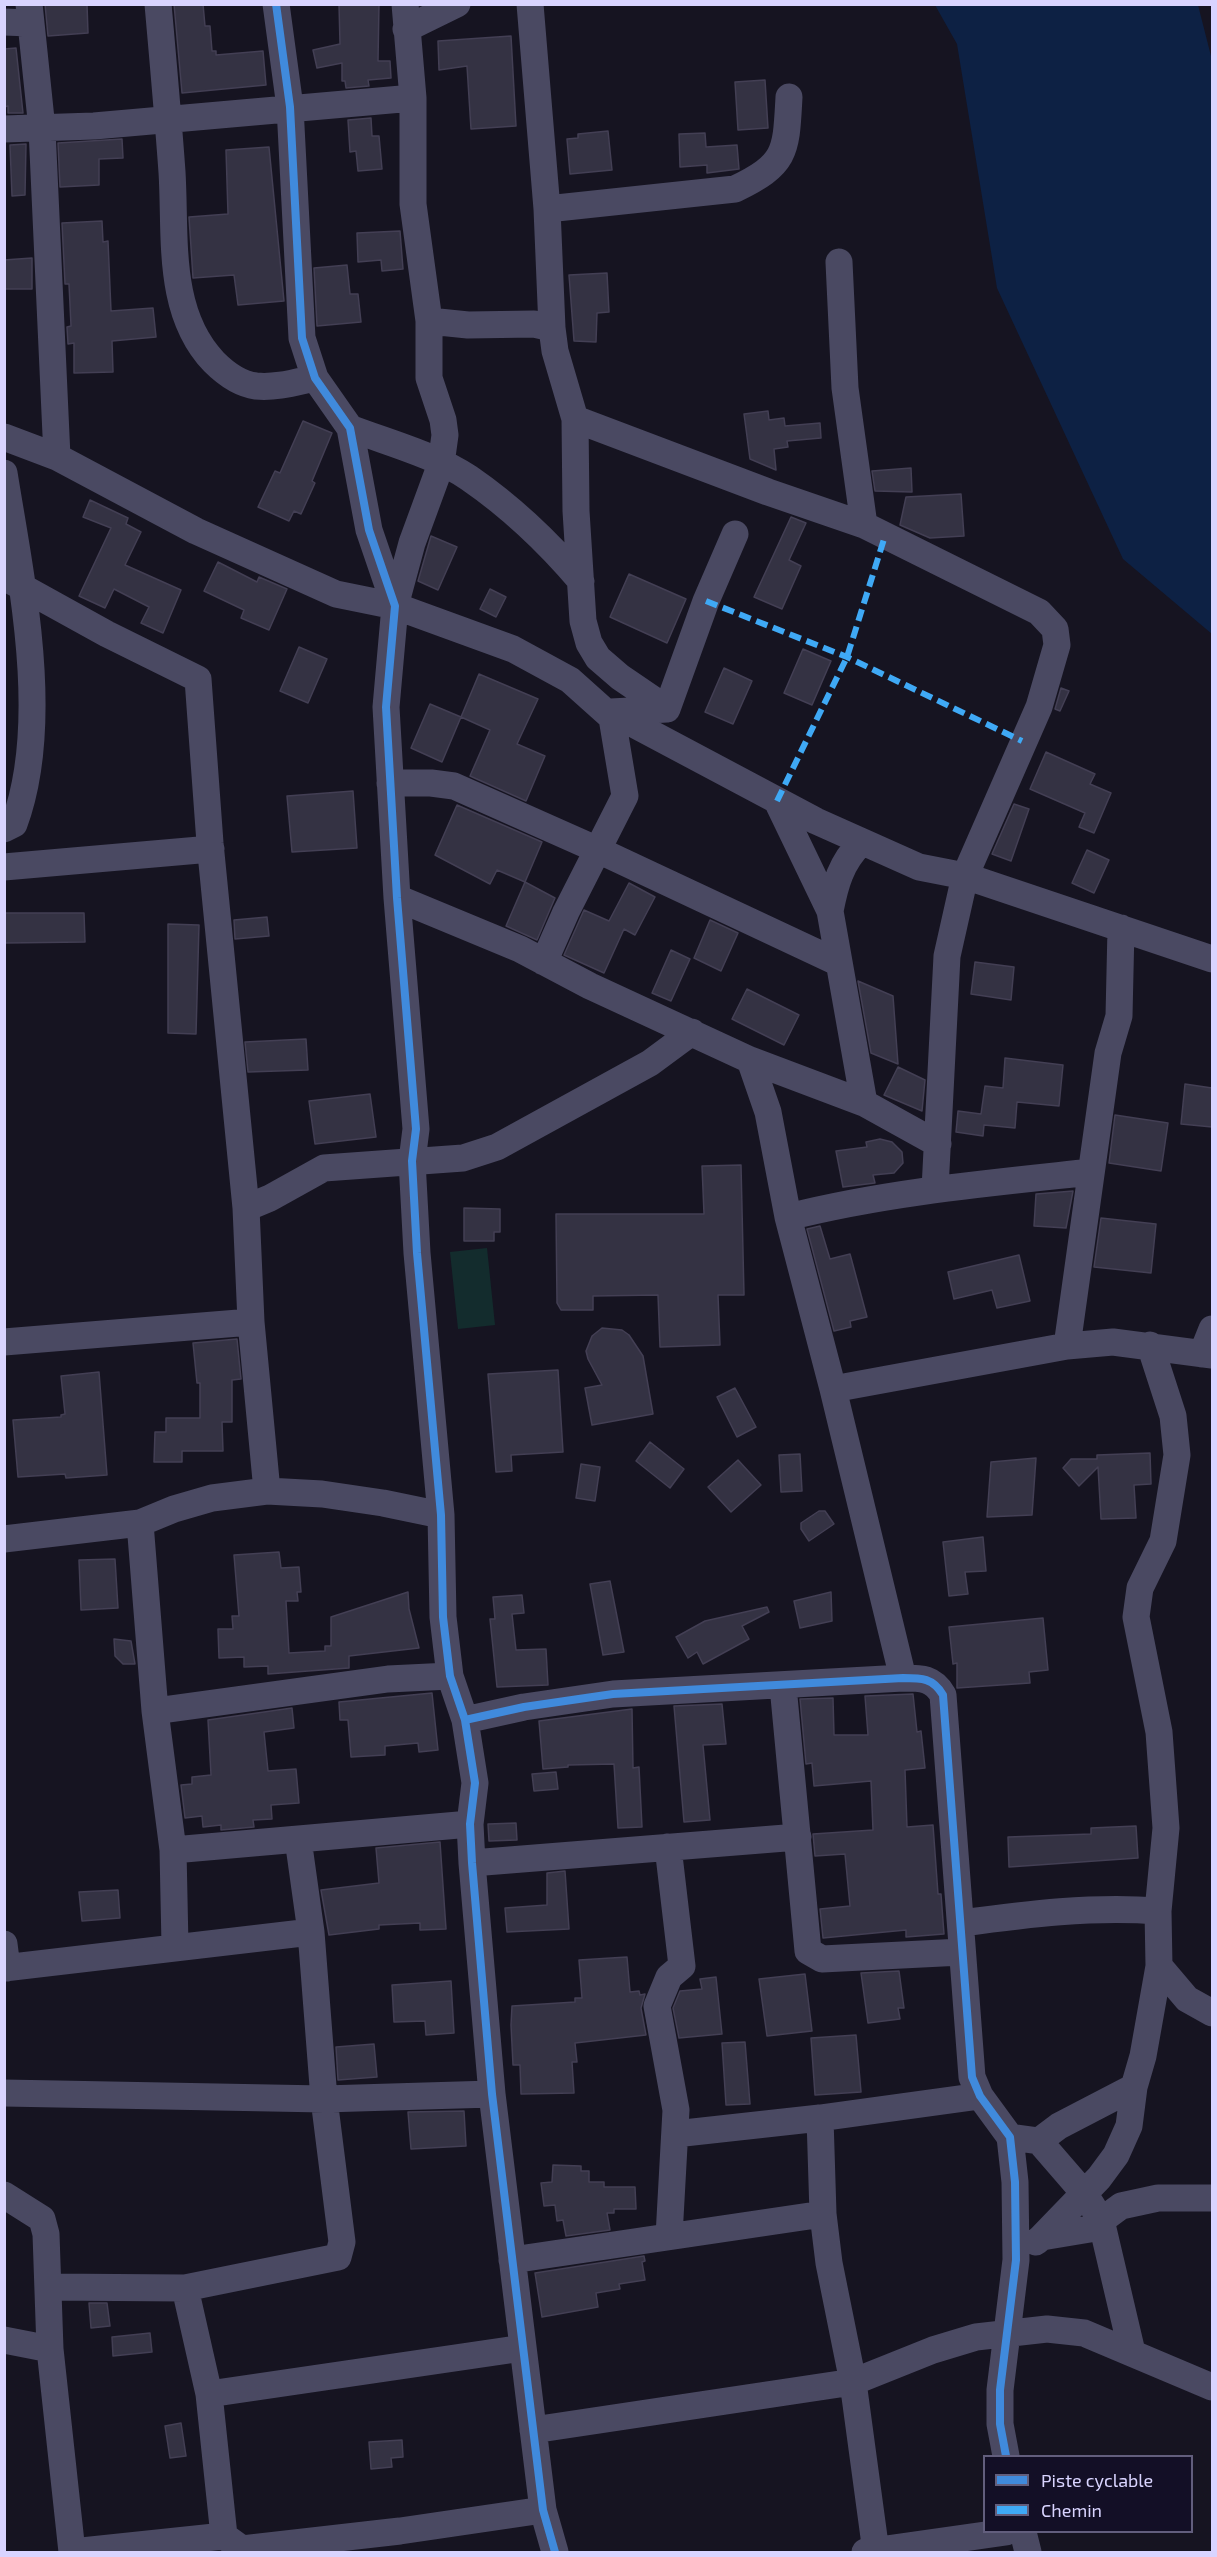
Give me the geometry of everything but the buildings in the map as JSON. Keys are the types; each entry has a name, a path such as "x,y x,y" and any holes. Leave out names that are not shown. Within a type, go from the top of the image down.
{"street":[{"path":"158,4 168,118 178,296 189,328 206,354 227,375 255,386 285,385 315,378"},
{"path":"276,4 290,107 302,339 315,378 350,428 369,530 395,606"},
{"path":"457,4 405,16 413,98 413,204 429,321 429,378 443,420 445,435 441,464 412,543 395,606 386,707 397,898 416,1129 412,1161 417,1253 441,1515 443,1617 450,1676 465,1720 475,1783 470,1824 472,1863 492,2094 543,2510 555,2553"},
{"path":"530,4 547,209 552,328 555,351 575,419 583,621 589,643 598,658 620,677 667,709"},
{"path":"21,17 42,129 57,457"},
{"path":"547,209 735,189 761,177 780,159 787,136 789,97"},
{"path":"4,129 42,129 413,98"},
{"path":"839,262 845,388 864,525"},
{"path":"429,321 468,325 534,324 552,328"},
{"path":"575,419 768,492 864,525 1039,612 1055,629 1057,645 1039,707 965,876 947,956 935,1189"},
{"path":"350,428 441,464 469,478 531,526 581,581"},
{"path":"4,437 57,457 196,531 336,594 395,606 513,649 570,680 608,714 667,709"},
{"path":"4,473 13,581 30,663 32,733 20,807 14,824 4,829"},
{"path":"667,709 706,601 735,534"},
{"path":"13,581 107,634 198,679 211,849 246,1208 251,1322 267,1491"},
{"path":"611,712 777,801 861,843 919,867 965,876 1212,959"},
{"path":"544,962 626,796 611,712"},
{"path":"390,783 431,783 454,786 598,850 839,963"},
{"path":"777,801 830,911 864,1103"},
{"path":"830,911 836,883 844,863 861,843"},
{"path":"4,867 211,849"},
{"path":"397,898 544,962 750,1060 864,1103 938,1144"},
{"path":"1067,1346 1108,1053 1119,1016 1121,928"},
{"path":"246,1208 270,1198 324,1168 463,1158 497,1147 650,1063 692,1032"},
{"path":"750,1060 768,1112 788,1217 833,1389 903,1678"},
{"path":"788,1217 844,1203 935,1189 1090,1172"},
{"path":"4,1342 251,1322"},
{"path":"833,1389 1067,1346 1113,1342 1208,1354 1212,1329"},
{"path":"1016,2260 1042,2237 1084,2193 1116,2155 1129,2126 1134,2086 1143,2056 1159,1966 1158,1911 1166,1828 1159,1732 1136,1617 1140,1588 1162,1541 1177,1455 1173,1416 1150,1345"},
{"path":"4,1539 140,1523 174,1509 212,1498 267,1491 322,1494 441,1515"},
{"path":"140,1523 155,1711 173,1850 175,1946"},
{"path":"155,1711 388,1679 450,1676"},
{"path":"465,1720 613,1694 903,1678 924,1678 936,1684 943,1695 972,2077 980,2096 1010,2137 1016,2214 1016,2260 1000,2390 1000,2424 1006,2455"},
{"path":"783,1686 808,1952 822,1959 962,1952"},
{"path":"173,1850 470,1824"},
{"path":"472,1863 798,1837"},
{"path":"48,2287 185,2288 338,2257 342,2242 324,2099 311,1932 298,1839"},
{"path":"668,1847 682,1966 669,1977 657,2006 676,2110 669,2236"},
{"path":"962,1923 1068,1909 1110,1907 1158,1911"},
{"path":"5,1960 311,1932"},
{"path":"1159,1966 1187,1999 1212,2013"},
{"path":"1040,2141 1059,2126 1134,2086"},
{"path":"4,2093 324,2099 492,2094"},
{"path":"675,2134 820,2118 980,2096"},
{"path":"820,2118 823,2214 829,2263 852,2382 873,2552 999,2533"},
{"path":"1010,2137 1040,2141 1084,2193 1101,2220 1132,2352"},
{"path":"4,2195 42,2219 46,2234 50,2349 72,2553 402,2542 543,2510"},
{"path":"1042,2237 1078,2233 1090,2229 1121,2206 1158,2198 1212,2198"},
{"path":"512,2260 823,2214"},
{"path":"185,2288 209,2394 236,2546"},
{"path":"533,2430 852,2382 933,2350 976,2337 1047,2329 1084,2333 1212,2387"},
{"path":"4,2340 50,2349"},
{"path":"209,2394 523,2348"},
{"path":"1023,2533 1028,2553"}],"green space":[{"path":"487,1248 495,1325 458,1329 450,1252"}],"water":[{"path":"935,5 1198,5 1212,60 1212,634 1123,559 997,288 957,44"}],"marked path":[{"path":"777,801 847,657 885,536"},
{"path":"706,601 847,657 1022,741"}],"cycle path":[{"path":"276,4 290,107 302,338 315,378 350,428 369,530 395,606 386,707 397,898 416,1129 412,1161 417,1253 441,1515 443,1617 450,1676 465,1720 475,1783 470,1824 472,1863 492,2094 543,2510 555,2552"},
{"path":"465,1720 524,1707 613,1694 903,1678 926,1680 939,1689 943,1695 972,2077 980,2096 1010,2137 1015,2182 1016,2260 1000,2390 1000,2424 1006,2455"}]}
